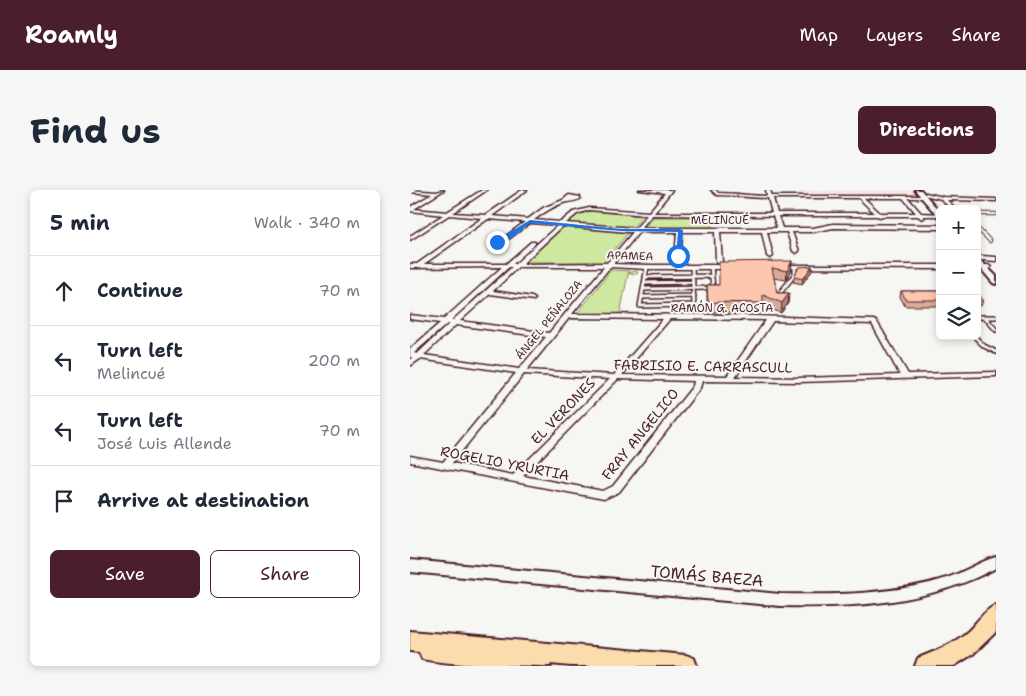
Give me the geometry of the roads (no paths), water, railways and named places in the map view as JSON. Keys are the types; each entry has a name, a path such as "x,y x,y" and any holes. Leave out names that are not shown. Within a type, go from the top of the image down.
{"highway":[{"path":"926,666 955,654 970,644 996,616"},
{"path":"410,641 462,644 686,666"},
{"path":"410,648 540,666"}],"main road":[{"path":"918,190 924,194 936,209"},
{"path":"981,263 996,275"},
{"path":"981,263 996,281"}],"street":[{"path":"410,209 442,190"},
{"path":"410,238 485,190"},
{"path":"412,269 525,190"},
{"path":"642,190 669,191"},
{"path":"713,190 717,194 738,192 770,197 904,197 924,194 943,198 996,200"},
{"path":"768,190 780,230"},
{"path":"410,191 436,193"},
{"name":"ÁNGEL PEÑALOZA","path":"446,464 669,191"},
{"path":"497,242 530,222 545,209 565,201 571,196 578,197 575,200 583,208"},
{"path":"860,197 886,226"},
{"path":"904,197 929,227"},
{"path":"943,198 950,205"},
{"path":"410,364 413,355 445,322 583,208"},
{"path":"413,355 454,323 488,292 510,267 571,210 583,208 652,213 936,213"},
{"name":"MELINCUÉ","path":"410,209 637,231 818,230 833,226 936,227"},
{"path":"678,256 680,230"},
{"path":"717,230 719,262"},
{"path":"764,230 770,256"},
{"path":"789,230 796,251"},
{"path":"981,262 996,259"},
{"name":"APAMEA","path":"412,269 606,266 739,267"},
{"path":"777,267 936,267"},
{"path":"488,292 532,299"},
{"name":"RAMÓN G. ACOSTA","path":"566,316 868,321 877,324 905,376"},
{"path":"410,317 551,335"},
{"name":"EL VERONES","path":"516,478 616,376 668,317"},
{"path":"730,378 771,318"},
{"name":"FABRISIO E. CARRASCULL","path":"413,355 521,371 616,376 850,379 996,374"},
{"name":"FRAY ANGELICO","path":"594,495 604,496 616,489 697,386 699,378"},
{"name":"ROGELIO YRURTIA","path":"410,459 446,464 594,495"},
{"name":"TOMÁS BAEZA","path":"410,566 780,600 821,601 860,599 924,589 961,578 996,562"}],"lane":[{"path":"981,214 995,215"},
{"path":"981,232 990,241"},
{"path":"780,293 795,274 795,266"},
{"path":"647,267 640,306 694,305 692,267"},
{"path":"643,289 713,288 711,267"},
{"path":"645,277 712,276"},
{"path":"644,283 693,282"},
{"path":"642,297 694,296"},
{"path":"981,317 996,317"},
{"path":"986,317 996,330"},
{"path":"977,340 989,351 996,352"}]}
